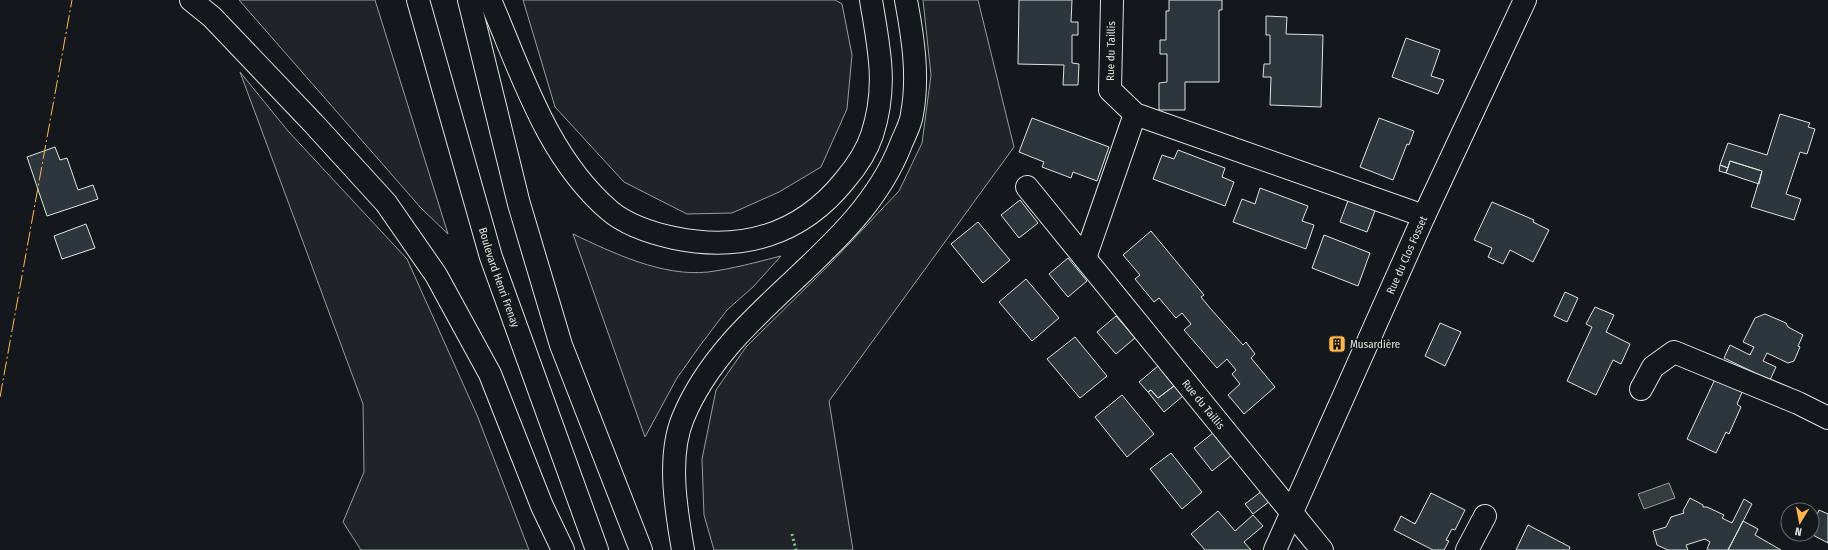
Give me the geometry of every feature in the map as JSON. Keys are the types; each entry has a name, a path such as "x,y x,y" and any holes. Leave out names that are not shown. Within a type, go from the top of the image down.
{"main road":[{"path":"192,0 212,17 314,124 386,203 436,275 490,374 542,506 563,550"},
{"name":"Boulevard Henri Frenay","path":"418,0 491,257 597,550"},
{"path":"469,0 519,204 561,345 641,550"},
{"path":"490,0 542,124 564,158 590,192 612,212 636,227 664,236 694,242 724,244 755,240 786,229 810,214 834,194 854,169 872,136 881,103 882,72 871,0"},
{"path":"683,550 676,510 675,454 683,418 721,355 752,320 835,240 867,205 893,165 912,116 916,80 911,29 906,0"},
{"name":"Rue du Clos Fosset","path":"1275,550 1424,216 1525,0"},
{"name":"Rue du Taillis","path":"1112,1 1110,90 1135,114 1424,216"},
{"path":"1085,258 1135,114"},
{"name":"Rue du Taillis","path":"1027,188 1292,511 1322,550"},
{"path":"1641,388 1653,367 1674,352 1798,403 1828,418"},
{"path":"1467,550 1485,516"}],"shaded area":[{"path":"239,0 375,0 448,234 421,208"},
{"path":"523,0 835,0 842,4 852,55 847,109 821,167 779,192 732,213 687,214 624,182 555,107"},
{"path":"923,0 978,0 1014,147 829,401 853,550 714,550 704,515 702,459 716,390 746,347 830,264 899,191 922,143 931,75"},
{"path":"240,72 288,131 407,259 477,415 529,550 361,550 343,522 364,472 363,404"},
{"path":"573,234 621,256 639,262 674,271 691,273 708,272 735,267 781,256 753,287 727,310 699,347 677,378 645,437"},
{"path":"1669,483 1675,498 1644,509 1638,494"}],"building":[{"path":"1019,0 1072,0 1071,22 1078,22 1078,35 1072,35 1072,63 1079,64 1078,85 1063,85 1064,65 1018,64"},
{"path":"1169,0 1222,0 1222,10 1219,10 1219,82 1185,82 1185,110 1159,110 1159,83 1167,82 1167,54 1160,54 1160,40 1166,40 1166,11 1169,11"},
{"path":"1266,16 1287,17 1286,34 1323,35 1321,107 1270,105 1271,77 1263,77 1264,64 1270,64 1270,35 1266,35"},
{"path":"1406,38 1440,50 1431,76 1444,80 1438,94 1392,77"},
{"path":"1780,114 1810,123 1808,127 1815,129 1807,154 1800,152 1786,194 1801,199 1794,220 1751,207 1762,171 1730,161 1728,168 1720,165 1728,143 1767,155"},
{"path":"1032,118 1109,147 1097,181 1073,172 1071,178 1042,167 1044,162 1019,152"},
{"path":"1379,118 1414,131 1409,145 1407,144 1393,180 1360,167"},
{"path":"55,147 60,160 67,158 78,190 93,185 98,199 47,216 27,157"},
{"path":"1178,150 1225,168 1222,177 1234,182 1225,206 1153,179 1162,155 1174,159"},
{"path":"1730,161 1762,171 1759,184 1726,173"},
{"path":"1720,165 1728,168 1726,173 1719,171"},
{"path":"1260,188 1308,206 1302,221 1314,225 1306,249 1233,222 1242,199 1255,204"},
{"path":"1349,198 1376,208 1367,232 1340,222"},
{"path":"1020,200 1038,223 1019,238 1001,215"},
{"path":"1492,202 1534,220 1533,222 1549,230 1533,262 1510,250 1503,264 1488,257 1492,248 1474,240"},
{"path":"978,222 1010,260 983,283 951,244"},
{"path":"86,224 95,248 62,259 54,236"},
{"path":"1151,231 1204,295 1201,297 1210,308 1243,345 1246,342 1255,354 1251,358 1275,387 1244,414 1228,395 1240,384 1232,374 1236,370 1227,359 1217,368 1184,330 1191,324 1182,313 1176,318 1159,298 1154,302 1135,279 1140,275 1123,255"},
{"path":"1324,235 1370,253 1358,286 1312,268"},
{"path":"1068,258 1087,281 1068,297 1049,274"},
{"path":"1026,279 1059,318 1032,341 999,302"},
{"path":"1565,292 1578,298 1567,322 1554,316"},
{"path":"1595,307 1614,315 1606,332 1630,344 1621,364 1613,360 1596,395 1567,381 1592,327 1586,324"},
{"path":"1765,314 1786,323 1788,327 1803,335 1794,361 1788,363 1767,353 1763,361 1776,367 1770,380 1724,358 1730,345 1750,355 1754,347 1743,342 1755,318"},
{"path":"1116,316 1135,338 1116,354 1097,332"},
{"path":"1440,323 1461,332 1445,366 1425,356"},
{"name":"Musardière","path":"1336,336 1344,339 1338,352 1330,348"},
{"path":"1075,337 1107,376 1080,398 1047,359"},
{"path":"1158,366 1174,386 1158,398 1151,390 1148,392 1139,382"},
{"path":"1716,377 1743,390 1737,404 1741,407 1729,434 1726,432 1716,453 1687,439"},
{"path":"1174,386 1183,396 1164,412 1148,392 1151,390 1158,398"},
{"path":"1122,395 1154,434 1127,457 1095,417"},
{"path":"1213,433 1232,455 1212,471 1194,448"},
{"path":"1171,453 1202,492 1182,509 1150,469"},
{"path":"1262,491 1270,501 1253,514 1245,504"},
{"path":"1431,493 1465,510 1455,530 1452,529 1446,540 1449,541 1444,550 1433,550 1394,530 1401,516 1415,524"},
{"path":"1690,498 1703,505 1703,507 1707,507 1724,515 1722,518 1732,523 1744,499 1752,504 1728,550 1709,550 1707,549 1710,542 1705,539 1686,545 1688,550 1668,550 1657,545 1653,531 1666,527 1671,517 1684,513 1683,511"},
{"path":"1820,510 1828,514 1828,543 1820,539"},
{"path":"1218,511 1235,531 1253,515 1263,526 1244,542 1251,550 1205,550 1191,534"},
{"path":"1743,521 1758,529 1755,535 1781,550 1728,550"},
{"path":"1528,525 1570,547 1569,550 1516,550"}],"hedge":[{"path":"792,534 796,550"}],"power":[{"path":"0,397 72,0"}],"place":[{"name":"Musardière","path":"1337,344"}]}
